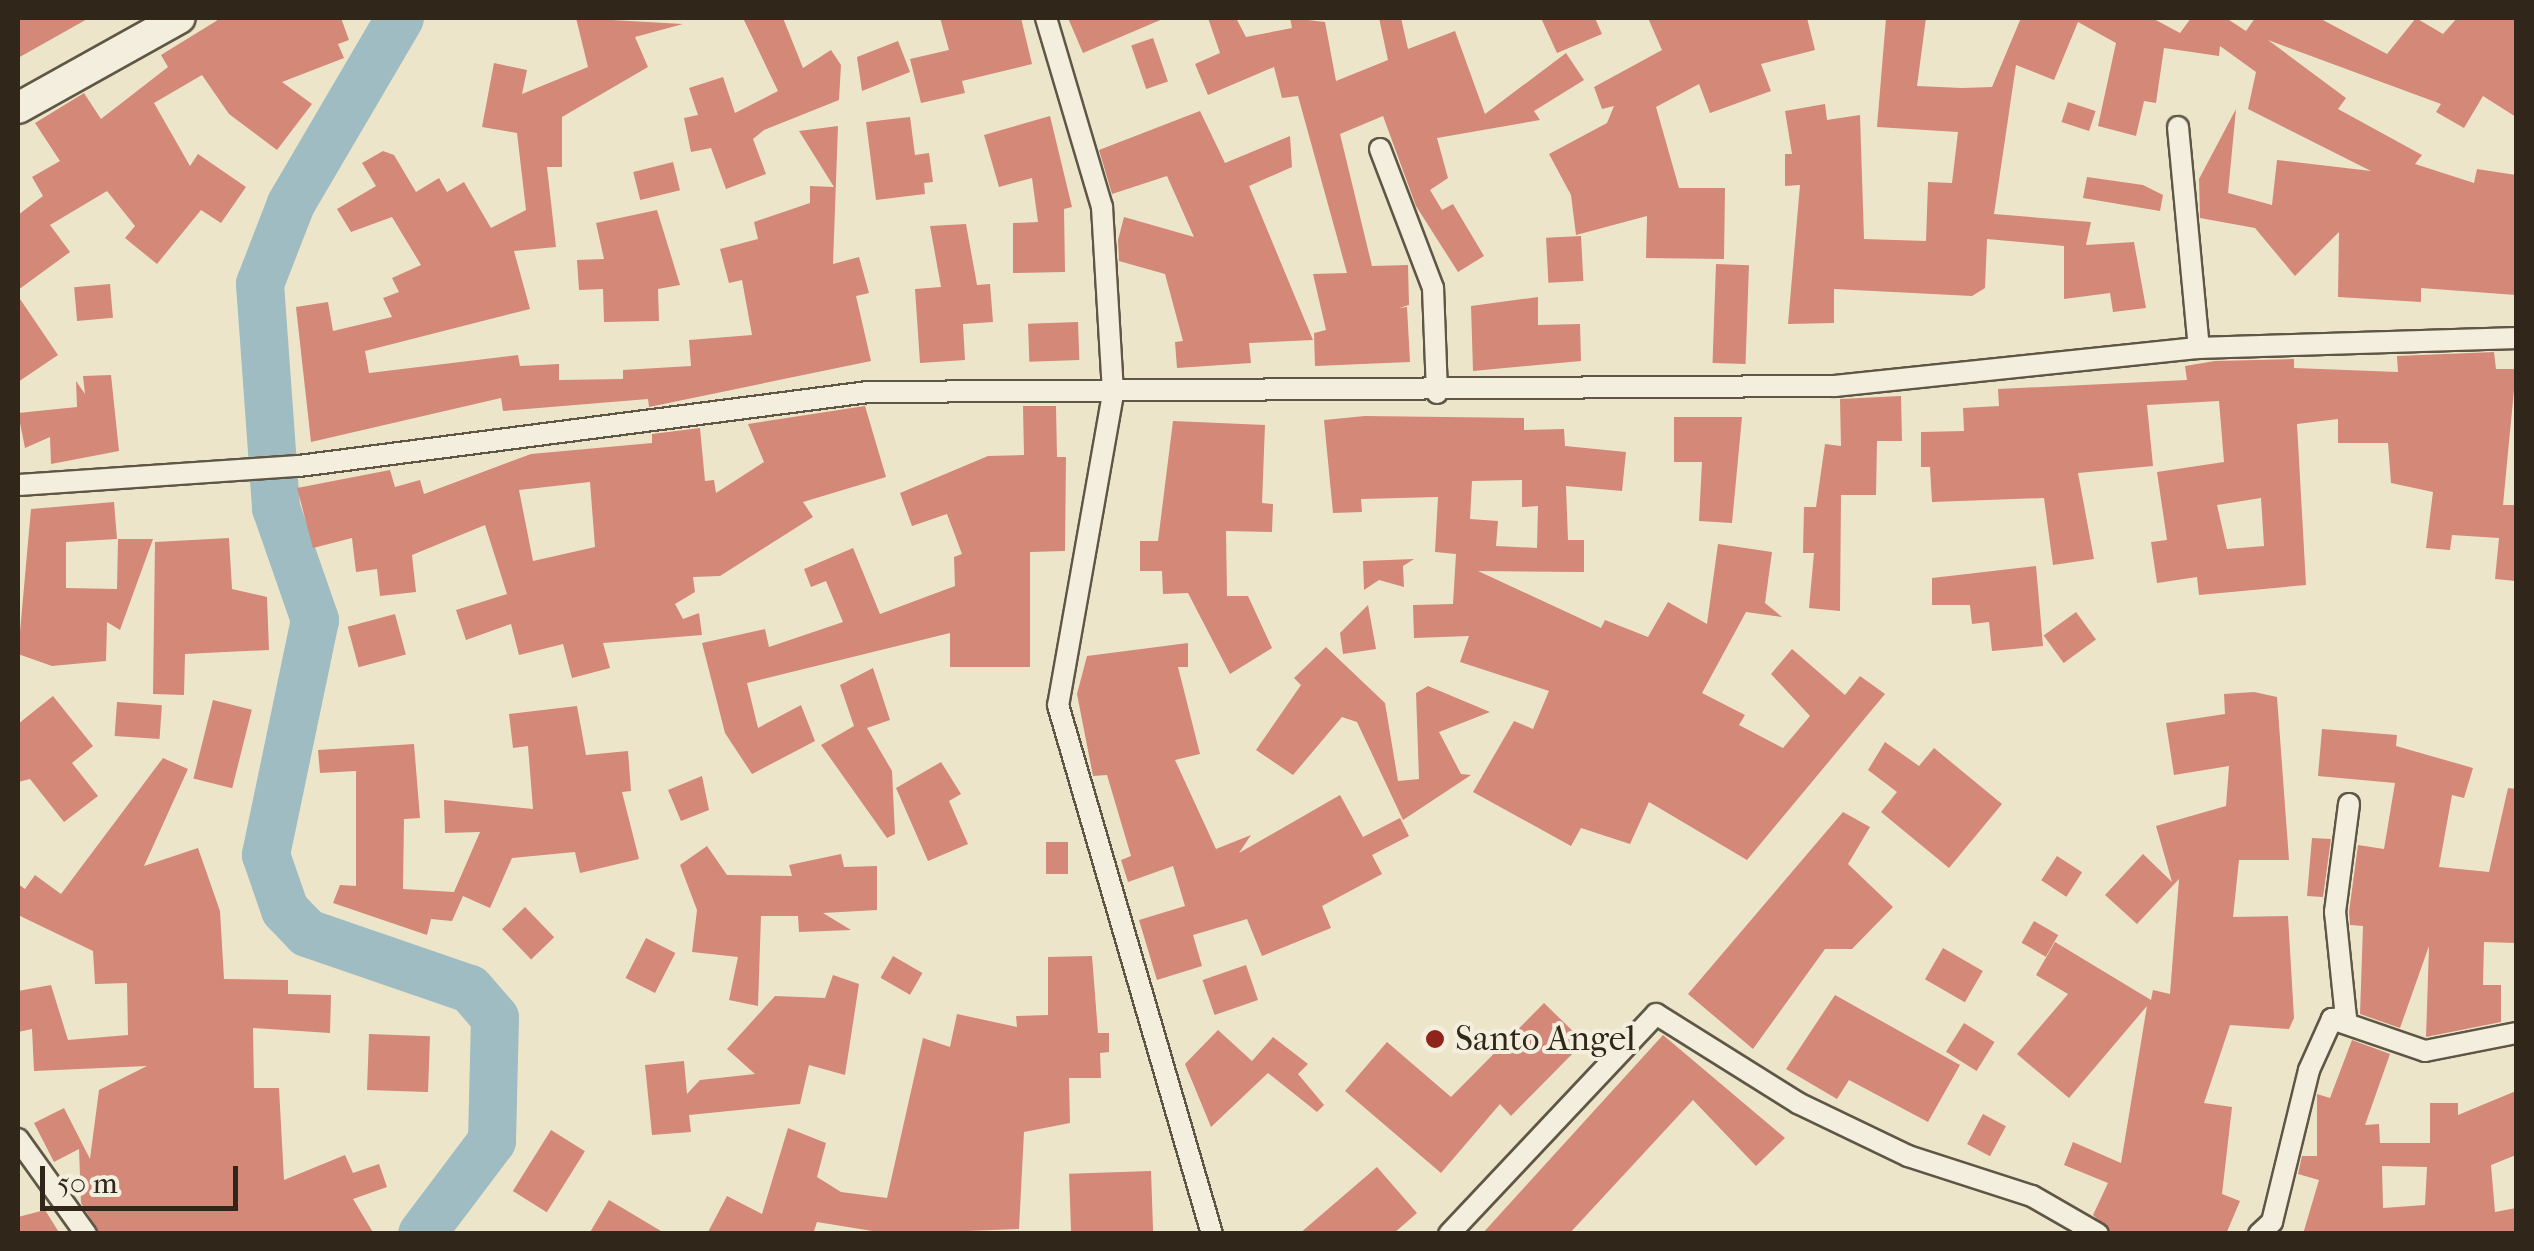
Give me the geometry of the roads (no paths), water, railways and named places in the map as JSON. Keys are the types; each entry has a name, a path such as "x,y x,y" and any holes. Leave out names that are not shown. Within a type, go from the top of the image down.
{"main road":[{"path":"18,108 180,18"}],"street":[{"path":"1046,18 1102,207 1113,394 1058,705 1212,1234"},
{"path":"2178,127 2199,348"},
{"path":"1380,149 1433,288 1437,393"},
{"path":"18,485 299,466 868,392 1437,393 1835,386 2199,348 2516,338"},
{"path":"2332,1019 2346,1018 2349,1000 2335,912 2349,804"},
{"path":"1450,1234 1656,1014 1798,1103 1908,1156 2032,1196 2098,1234"},
{"path":"2332,1019 2424,1051 2516,1033"},
{"path":"2260,1234 2272,1222 2309,1070 2332,1019"},
{"path":"18,1138 86,1234"}],"waterway":[{"path":"400,18 291,204 260,284 276,508 315,620 266,855 285,910 307,933 470,989 495,1018 492,1141 422,1234"}],"place":[{"name":"Santo Angel","path":"1435,1039"}]}
